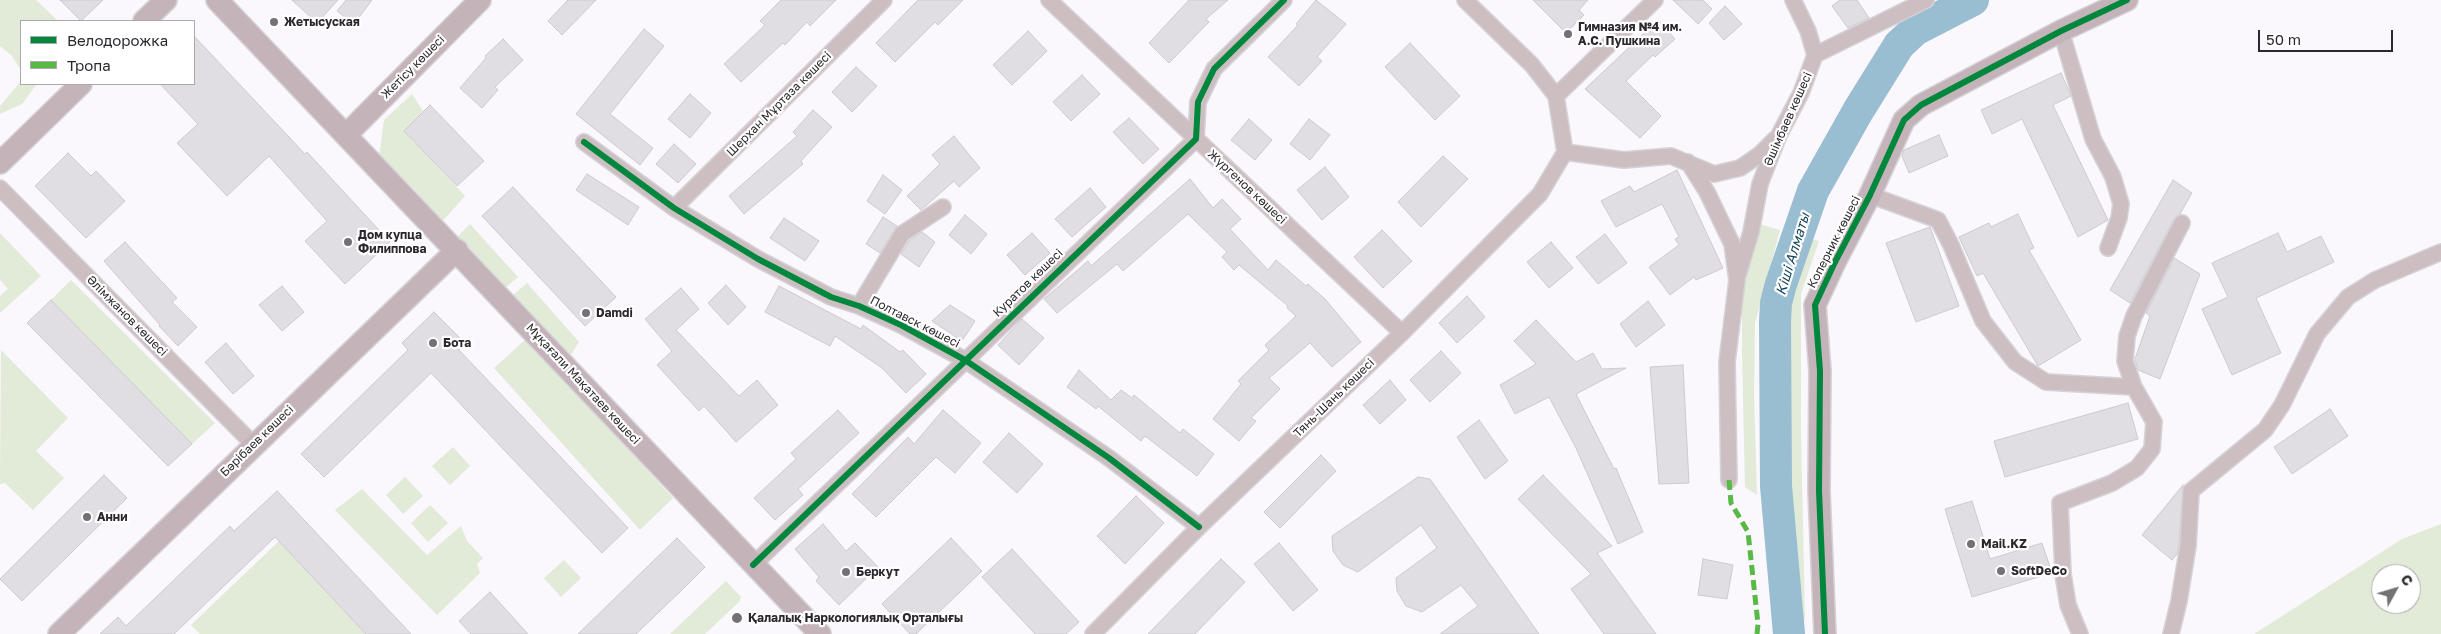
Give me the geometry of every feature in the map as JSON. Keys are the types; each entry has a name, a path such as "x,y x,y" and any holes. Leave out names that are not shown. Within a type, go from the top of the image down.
{"street":[{"path":"145,20 166,0"},
{"name":"Мұқағали Мақатаев көшесі","path":"217,0 457,250 820,634"},
{"name":"Жетісу көшесі","path":"346,135 480,0"},
{"name":"Шерхан Мұртаза көшесі","path":"674,208 884,0"},
{"name":"Жүргенов көшесі","path":"1049,0 1402,333"},
{"path":"1196,140 1198,102 1214,69 1284,0"},
{"path":"1465,0 1532,65 1556,96 1565,152 1624,160 1671,156 1714,174 1740,168 1759,155 1779,135"},
{"path":"1556,96 1655,0"},
{"path":"1793,0 1808,31 1815,55 1926,0"},
{"name":"Коперник көшесі","path":"1824,634 1819,491 1820,371 1815,305 1835,262 1870,195 1904,120 1921,105 2061,31 2127,0"},
{"path":"2061,31 2093,139 2113,177 2121,204 2119,218 2108,248"},
{"name":"Әшімбаев көшесі","path":"1737,280 1751,232 1760,184 1779,135 1801,93 1815,55"},
{"path":"0,163 80,85"},
{"name":"Куратов көшесі","path":"753,565 1196,140"},
{"name":"Полтавск көшесі","path":"584,142 674,208 766,263 831,297 859,306 901,325 965,360 1109,458 1200,527"},
{"name":"Тянь-Шань көшесі","path":"1093,634 1200,527 1402,333 1540,194 1565,152"},
{"path":"1688,162 1707,192 1732,244 1737,280 1727,362 1728,480"},
{"name":"Әлімжанов көшесі","path":"0,188 254,444"},
{"path":"1870,195 1938,220 1951,245 1983,321 2015,362 2046,382 2134,386"},
{"path":"859,306 902,234 942,208"},
{"path":"2080,634 2068,605 2063,574 2060,503 2112,483 2137,468 2152,449 2154,422 2134,386 2125,361 2127,336 2134,316 2182,223"},
{"name":"Бәрібаев көшесі","path":"59,634 457,250"},
{"path":"2172,634 2180,601 2188,546 2191,490 2264,430 2282,405 2317,334 2348,297 2375,280 2441,252"}],"green space":[{"path":"0,0 36,0 57,20 20,20 20,68 12,56 0,46"},
{"path":"20,82 20,85 36,85 22,104 0,114 0,106"},
{"path":"412,94 423,111 404,131 465,196 441,223 415,190 379,158 384,120"},
{"path":"470,224 518,277 504,289 456,238"},
{"path":"1759,224 1780,230 1755,323 1754,397 1757,495 1745,487 1742,304 1749,259"},
{"path":"0,233 41,276 0,313 0,296 8,289 0,280"},
{"path":"1803,237 1819,241 1801,294 1801,431 1805,621 1792,623 1782,488 1787,288"},
{"path":"71,280 215,423 192,444 51,300"},
{"path":"527,283 579,342 570,356 512,296"},
{"path":"526,339 673,498 640,530 494,368"},
{"path":"1,350 68,418 36,451 64,478 33,510 5,483 0,484"},
{"path":"453,447 470,466 450,485 432,466"},
{"path":"405,477 423,496 403,514 386,495"},
{"path":"362,489 427,555 461,526 467,541 483,558 477,564 480,573 437,615 335,510"},
{"path":"430,505 448,523 428,542 411,523"},
{"path":"2441,524 2441,634 2254,634 2402,539"},
{"path":"279,541 366,634 200,634 191,625"},
{"path":"564,560 581,578 561,597 544,578"},
{"path":"726,581 741,597 739,602 705,634 670,634"}],"building":[{"path":"60,0 103,0 82,20"},
{"path":"292,0 338,0 317,23"},
{"path":"346,0 372,0 354,24 337,11"},
{"path":"568,0 596,0 562,35 548,21"},
{"path":"781,0 836,0 810,26 807,22 785,45 783,43 741,82 724,64 765,25 760,21"},
{"path":"918,0 963,0 938,25 935,22 895,62 876,43"},
{"path":"1189,0 1228,0 1206,19 1209,22 1169,63 1149,43"},
{"path":"1316,0 1346,24 1317,57 1322,61 1299,86 1268,57 1298,25 1296,24"},
{"path":"1533,0 1588,0 1579,10 1584,15 1566,33"},
{"path":"1673,0 1703,0 1712,9 1698,24"},
{"path":"1840,0 1857,0 1869,18 1848,28 1832,6"},
{"path":"1725,6 1742,24 1724,40 1709,23"},
{"path":"1658,20 1675,39 1655,57 1653,55 1626,81 1661,116 1640,138 1585,89"},
{"path":"644,29 664,46 610,114 653,148 640,165 576,114"},
{"path":"1028,31 1047,51 1012,85 993,65"},
{"path":"195,37 305,154 307,152 390,242 345,284 305,241 327,221 269,156 227,196 177,143 198,124 161,85 195,85"},
{"path":"503,39 523,60 495,87 498,90 482,108 460,88 486,58 485,56"},
{"path":"1410,43 1460,96 1435,120 1385,67"},
{"path":"856,67 877,86 852,112 832,92"},
{"path":"2061,73 2071,96 2053,105 2108,220 2078,237 2022,119 1992,134 1981,110"},
{"path":"1082,75 1100,94 1071,121 1053,102"},
{"path":"690,94 711,113 690,138 668,119"},
{"path":"430,105 484,161 457,186 404,131"},
{"path":"813,110 832,127 801,161 803,164 744,214 729,196 797,136 793,132"},
{"path":"1129,118 1159,149 1143,164 1113,132"},
{"path":"1249,119 1272,140 1255,160 1231,140"},
{"path":"1309,119 1330,135 1310,160 1290,144"},
{"path":"1939,135 1948,156 1909,173 1902,156 1904,150"},
{"path":"954,136 980,168 959,187 954,181 921,210 907,196 940,164 932,155"},
{"path":"674,144 696,164 678,183 656,164"},
{"path":"68,153 91,176 96,171 125,201 86,238 35,186"},
{"path":"1443,156 1468,179 1421,227 1398,202"},
{"path":"1325,167 1349,197 1322,220 1297,190"},
{"path":"1677,170 1723,268 1696,280 1694,277 1670,295 1649,267 1679,245 1675,239 1679,237 1662,204 1616,227 1601,201 1630,186 1634,192"},
{"path":"587,174 639,207 628,225 576,190"},
{"path":"883,175 902,190 885,214 867,201"},
{"path":"1190,179 1213,208 1222,199 1241,219 1230,229 1268,270 1276,260 1306,286 1308,284 1325,299 1361,342 1332,367 1310,343 1269,378 1280,389 1251,418 1256,421 1239,441 1213,419 1241,384 1238,381 1269,350 1265,345 1296,316 1287,308 1288,306 1239,265 1234,270 1222,257 1227,252 1188,214 1123,271 1117,264 1057,313 1044,299 1088,261 1091,266"},
{"path":"2173,180 2192,193 2180,214 2174,219 2130,303 2110,290"},
{"path":"513,187 616,297 585,326 482,216"},
{"path":"1090,188 1106,207 1072,237 1055,219"},
{"path":"2018,214 2034,248 2029,250 2081,340 2038,366 1983,273 1977,276 1959,237 1989,223 1991,227"},
{"path":"965,215 987,234 971,254 949,235"},
{"path":"883,217 897,226 880,253 866,244"},
{"path":"784,218 819,241 805,261 770,238"},
{"path":"1930,227 1959,306 1916,322 1886,243"},
{"path":"1382,230 1412,261 1383,288 1354,257"},
{"path":"922,232 935,242 919,267 901,254 909,241"},
{"path":"1032,233 1050,253 1025,275 1007,255"},
{"path":"2278,233 2287,252 2321,236 2334,262 2256,298 2281,353 2232,375 2202,309 2228,297 2212,263"},
{"path":"1605,234 1627,263 1598,284 1576,257"},
{"path":"125,242 177,298 172,302 197,327 178,346 104,261"},
{"path":"1551,242 1573,268 1549,288 1527,262"},
{"path":"2174,258 2200,274 2160,379 2138,370 2135,359 2150,316 2146,313"},
{"path":"726,285 746,307 728,325 708,303"},
{"path":"282,286 304,312 282,331 259,305"},
{"path":"779,286 861,329 863,325 900,352 903,350 926,374 906,393 882,368 835,336 830,346 765,312"},
{"path":"681,288 699,309 676,330 739,396 757,380 778,405 736,442 704,406 699,411 657,365 672,351 645,319"},
{"path":"1467,296 1485,317 1457,343 1439,323"},
{"path":"51,300 192,444 168,466 27,323"},
{"path":"1648,301 1665,325 1636,347 1620,324"},
{"path":"950,305 975,321 962,341 932,321"},
{"path":"434,312 465,343 459,350 628,528 602,553 431,373 324,477 301,454 408,350 402,343"},
{"path":"1022,319 1044,338 1019,365 998,345"},
{"path":"1536,320 1576,362 1593,353 1602,369 1626,368 1576,394 1614,469 1616,468 1643,532 1618,544 1576,448 1549,397 1515,414 1500,385 1536,364 1514,341"},
{"path":"226,343 254,376 233,394 205,362"},
{"path":"1441,351 1461,373 1430,402 1410,380"},
{"path":"1683,365 1689,483 1659,484 1650,367"},
{"path":"1079,370 1111,400 1121,390 1132,398 1134,395 1180,433 1183,429 1214,454 1197,476 1145,436 1141,441 1098,406 1096,409 1067,387"},
{"path":"1390,380 1406,400 1380,424 1363,405"},
{"path":"2128,403 2138,439 2005,477 1994,441"},
{"path":"2330,409 2348,436 2292,474 2274,447"},
{"path":"838,410 859,433 798,489 803,495 775,520 754,498 796,459 791,453"},
{"path":"943,410 981,443 955,473 936,457 876,517 852,494 908,437 914,444"},
{"path":"1479,420 1508,461 1485,479 1457,437"},
{"path":"1009,433 1043,464 1017,493 983,462"},
{"path":"1321,455 1336,471 1280,528 1264,512"},
{"path":"104,475 127,498 22,601 0,579"},
{"path":"1543,475 1612,546 1597,553 1656,634 1604,634 1571,589 1591,574 1518,499"},
{"path":"1418,477 1430,479 1539,634 1440,634 1478,606 1461,585 1422,612 1406,606 1397,591 1396,578 1437,548 1421,525 1358,572 1343,565 1333,551 1332,536"},
{"path":"2183,485 2179,545 2177,554 2172,560 2142,535"},
{"path":"277,491 411,634 366,634 275,537 174,634 100,634 118,617 126,626 230,526 234,531"},
{"path":"1136,496 1164,523 1125,564 1097,536"},
{"path":"1972,501 1990,559 2042,543 2052,573 1972,597 1945,509"},
{"path":"823,524 846,551 855,543 878,567 839,605 816,581 819,577 795,549"},
{"path":"677,538 705,567 684,588 636,634 578,634"},
{"path":"951,538 982,571 916,634 910,634 882,604"},
{"path":"1279,543 1318,590 1293,611 1254,564"},
{"path":"1012,549 1079,622 1066,634 1035,634 982,577"},
{"path":"1221,559 1245,582 1195,634 1148,634"},
{"path":"1703,559 1733,565 1727,599 1698,595"},
{"path":"490,592 528,634 471,634 459,621"}],"waterway":[{"name":"Кіші Алматы","path":"1789,634 1776,486 1775,322 1776,303 1781,284 1813,191 1858,111 1899,45 1915,30 1973,0"}],"marked path":[{"path":"1729,480 1731,503 1748,532 1758,624 1757,634"}],"cycle path":[{"path":"753,565 1196,139 1198,102 1214,69 1284,0"},
{"path":"1825,634 1819,491 1820,371 1815,305 1835,262 1870,195 1904,120 1921,105 2061,31 2127,0"},
{"path":"584,142 674,208 758,259 831,297 859,306 901,325 965,360 1109,458 1199,527"}],"place":[{"name":"Жетысуская","path":"274,22"},
{"name":"Гимназия №4 им. А.С. Пушкина","path":"1568,34"},
{"name":"Дом купца Филиппова","path":"348,242"},
{"name":"Damdi","path":"586,313"},
{"name":"Бота","path":"433,343"},
{"name":"Анни","path":"87,517"},
{"name":"Mail.KZ","path":"1971,544"},
{"name":"SoftDeCo","path":"2001,571"},
{"name":"Беркут","path":"846,572"},
{"name":"Қалалық Наркологиялық Орталығы","path":"737,618"}]}
